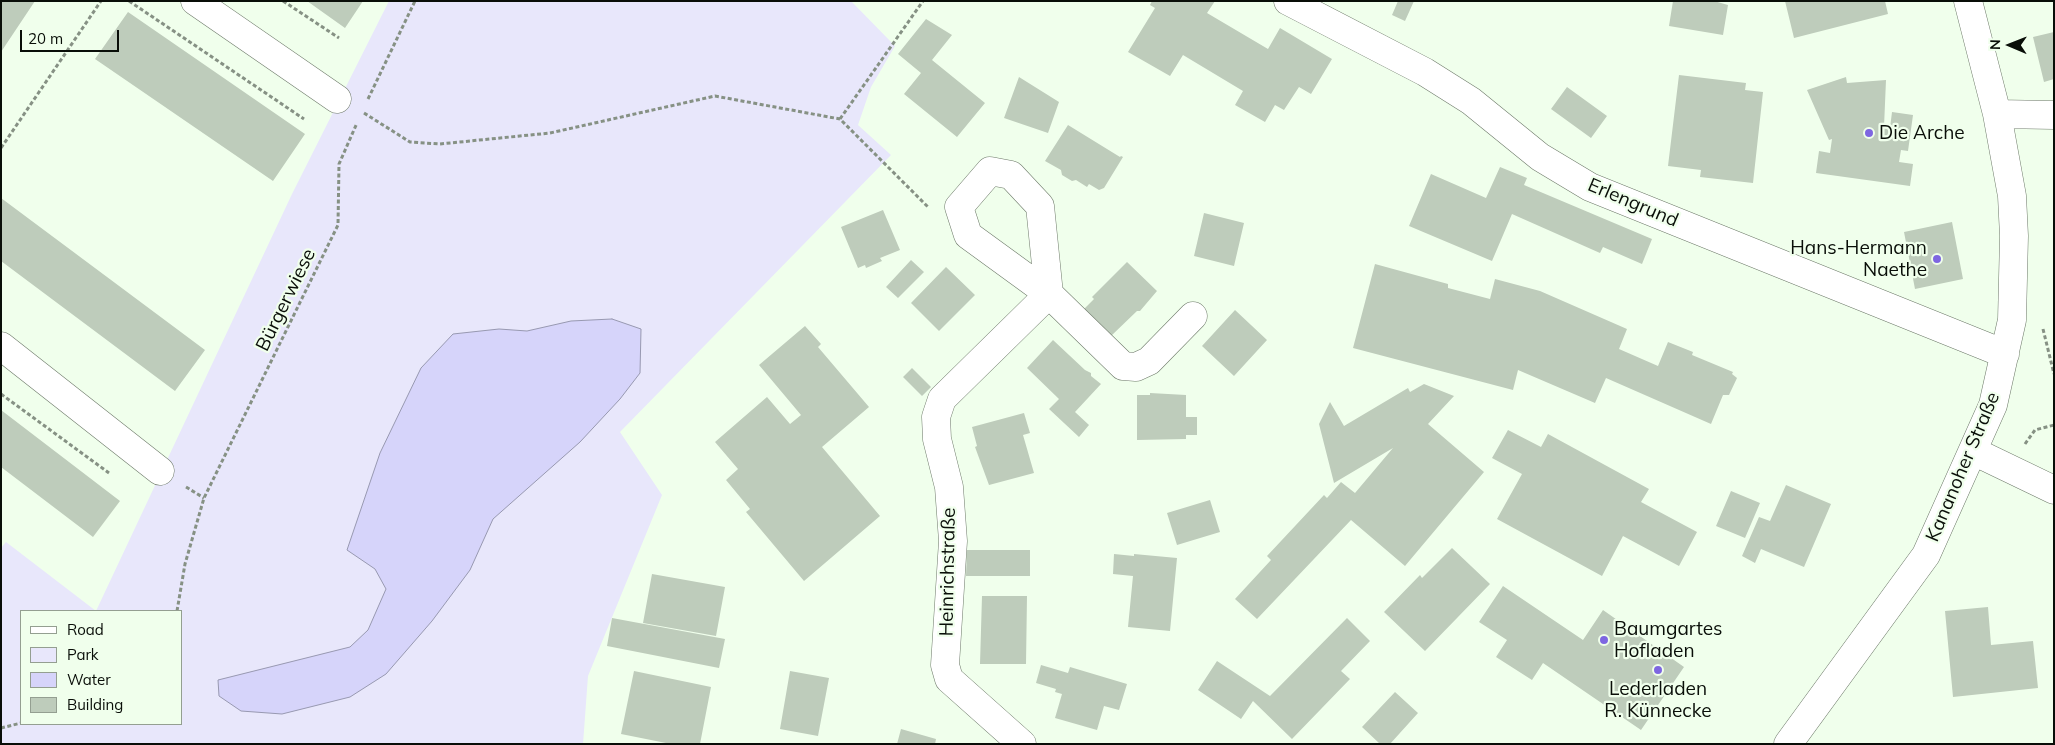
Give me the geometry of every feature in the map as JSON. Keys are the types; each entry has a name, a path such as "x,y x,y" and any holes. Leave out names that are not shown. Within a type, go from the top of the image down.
{"street":[{"path":"195,1 337,99"},
{"name":"Erlengrund","path":"1288,1 1425,72 1471,101 1540,157 1590,187 2004,354"},
{"name":"Kananoher Straße","path":"1788,744 1926,554 1993,405 2012,320 2014,236 2012,196 1997,114 1968,1"},
{"path":"1997,114 2054,114"},
{"path":"1049,294 1040,206 1011,176 990,171 959,207 965,227 1049,294 1123,366 1136,367 1149,361 1193,316"},
{"name":"Heinrichstraße","path":"1022,744 949,680 946,665 952,541 949,487 937,439 936,417 942,399 1049,294"},
{"path":"1,346 160,471"},
{"path":"1973,451 2054,490"}],"path":[{"path":"1,148 101,1"},
{"path":"128,1 304,119"},
{"path":"283,1 339,38"},
{"path":"366,103 415,1"},
{"path":"923,1 840,119 944,223 965,227"},
{"name":"Bürgerwiese","path":"177,610 185,564 204,498 338,225 339,164 362,112 410,142 440,144 550,133 715,96 840,119"},
{"path":"1,394 114,477"},
{"path":"1,728 20,723"}],"green space":[{"path":"389,1 851,1 895,46 871,87 858,125 891,155 620,432 662,495 588,676 583,744 1,744 1,548 6,542 95,610 20,610 20,725 182,725 182,610 96,610 292,194"}],"water":[{"path":"612,319 641,329 640,373 620,399 580,442 493,519 470,570 432,621 386,674 350,697 282,714 241,711 219,696 218,680 350,647 368,630 386,589 375,569 347,550 380,453 421,368 453,334 499,329 527,331 571,321"}],"building":[{"path":"1,1 35,1 1,52"},
{"path":"307,1 363,1 345,28"},
{"path":"1152,1 1215,1 1207,13 1268,49 1280,28 1332,59 1311,94 1299,87 1284,110 1275,105 1265,122 1235,105 1243,91 1183,55 1170,76 1128,52 1155,8 1150,5"},
{"path":"1398,1 1414,1 1405,21 1392,15"},
{"path":"1673,1 1714,1 1728,5 1723,35 1669,26"},
{"path":"1785,1 1885,1 1888,14 1794,38"},
{"path":"128,12 305,134 273,181 95,59"},
{"path":"926,19 952,35 932,60 985,103 957,137 904,94 921,73 898,54"},
{"path":"2054,32 2054,79 2044,82 2033,37"},
{"path":"1679,75 1746,83 1745,90 1763,92 1753,183 1700,177 1701,170 1668,166"},
{"path":"1019,77 1059,102 1048,133 1004,118"},
{"name":"Die Arche","path":"1846,77 1847,83 1886,80 1884,127 1890,128 1892,112 1913,115 1908,151 1901,150 1899,162 1913,164 1910,186 1816,173 1819,151 1830,153 1832,139 1829,140 1807,90"},
{"path":"1567,87 1607,116 1591,138 1551,109"},
{"path":"1068,125 1120,157 1123,157 1104,188 1099,190 1089,184 1087,187 1076,180 1072,181 1062,175 1061,170 1045,161"},
{"path":"1500,167 1527,178 1524,185 1652,239 1642,264 1603,247 1600,253 1512,214 1492,261 1409,226 1431,174 1486,198"},
{"path":"1,198 205,350 175,391 1,261"},
{"path":"883,210 900,250 880,258 882,261 866,268 865,265 858,268 841,227"},
{"path":"1204,213 1244,223 1234,266 1194,256"},
{"path":"1952,222 1963,279 1915,289 1904,232"},
{"path":"911,260 924,272 898,298 886,287"},
{"path":"1127,262 1157,291 1140,311 1137,311 1111,336 1084,309 1094,299 1092,297"},
{"path":"1375,264 1448,284 1448,288 1490,299 1495,279 1540,291 1627,329 1619,349 1658,366 1668,342 1693,352 1692,355 1733,372 1732,374 1737,378 1729,395 1723,395 1711,424 1606,378 1595,403 1518,370 1513,390 1353,348"},
{"path":"946,267 975,295 939,331 911,303"},
{"path":"1235,310 1267,340 1234,376 1202,346"},
{"path":"805,326 821,344 818,347 869,407 822,447 880,516 804,581 746,512 750,509 726,480 738,469 715,442 767,397 790,424 801,415 759,365"},
{"path":"1053,340 1101,384 1075,412 1089,425 1079,437 1049,409 1059,399 1027,368"},
{"path":"912,368 931,387 922,396 903,377"},
{"path":"1424,384 1454,396 1428,424 1484,472 1405,566 1351,520 1257,619 1235,599 1271,560 1267,556 1324,495 1327,498 1341,482 1355,493 1393,448 1334,483 1319,424 1330,402 1344,426 1408,388 1410,392"},
{"path":"1150,393 1186,395 1186,417 1197,417 1197,435 1186,435 1186,439 1137,440 1137,395 1150,395"},
{"path":"1,410 120,501 93,537 1,467"},
{"path":"1024,413 1030,433 1023,435 1034,473 989,485 975,447 977,446 972,427"},
{"path":"1508,430 1541,447 1548,434 1649,489 1641,502 1697,532 1679,566 1623,536 1602,576 1497,519 1522,474 1492,458"},
{"path":"1786,485 1831,504 1804,567 1761,549 1755,563 1742,556 1759,517 1770,521"},
{"path":"1731,491 1760,503 1745,538 1716,526"},
{"path":"1210,500 1220,532 1177,545 1167,513"},
{"path":"1452,548 1490,584 1425,651 1384,612 1420,575 1422,578"},
{"path":"967,550 1030,550 1030,576 966,576"},
{"path":"1114,554 1177,558 1170,631 1128,627 1133,576 1113,574"},
{"path":"652,574 725,587 716,636 643,623"},
{"path":"1503,586 1583,640 1603,610 1684,667 1641,730 1543,663 1532,680 1496,657 1507,640 1479,622"},
{"path":"982,596 1027,596 1026,664 980,664"},
{"path":"1988,607 1991,645 2033,641 2038,688 1953,697 1945,611"},
{"path":"612,618 725,639 719,668 607,646"},
{"path":"1347,618 1370,641 1341,671 1350,679 1292,739 1253,701 1241,719 1198,690 1217,661 1270,696"},
{"path":"1041,665 1068,673 1070,667 1127,684 1119,710 1104,706 1097,730 1055,718 1062,694 1055,692 1056,689 1036,683"},
{"path":"634,671 711,687 700,744 671,744 621,734"},
{"path":"790,671 829,678 818,736 780,729"},
{"path":"1395,692 1418,713 1390,744 1380,744 1362,727"},
{"path":"901,729 936,739 935,744 897,744"}],"place":[{"name":"Die Arche","path":"1869,133"},
{"name":"Hans-Hermann Naethe","path":"1937,259"},
{"name":"Baumgartes Hofladen","path":"1604,640"},
{"name":"Lederladen R. Künnecke","path":"1658,670"}]}
